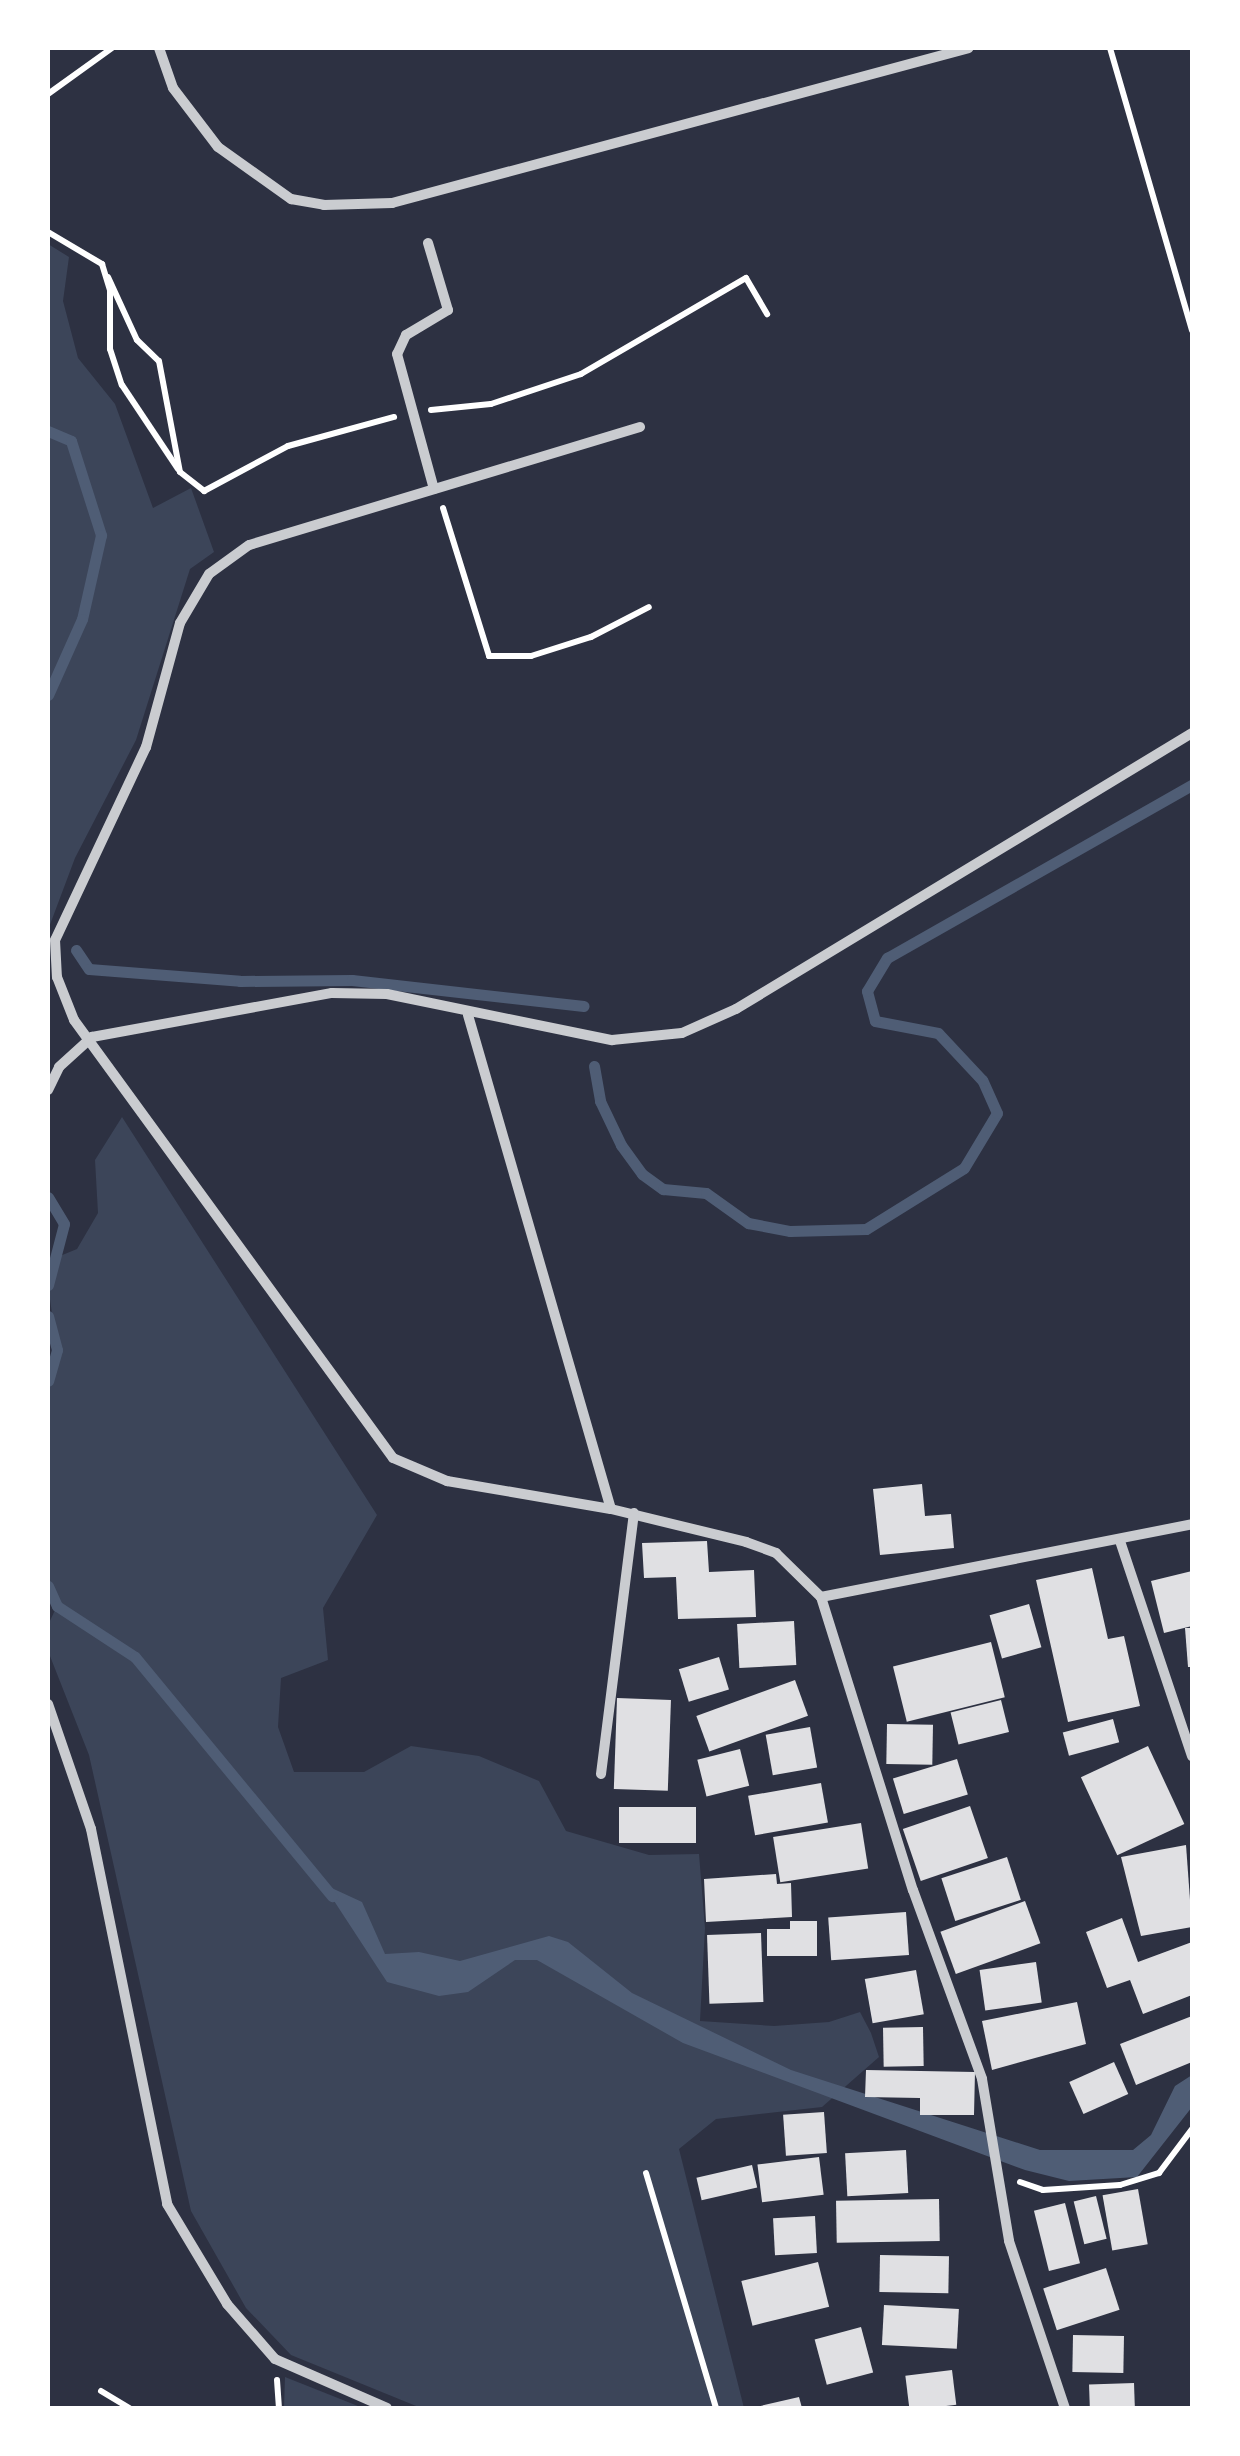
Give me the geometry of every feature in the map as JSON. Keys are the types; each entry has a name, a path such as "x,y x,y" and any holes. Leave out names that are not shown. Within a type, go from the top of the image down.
{"street":[{"path":"159,48 173,88 218,147 290,199 324,206 392,202 969,48"},
{"path":"428,242 448,310 406,335 397,354 434,489"},
{"path":"640,427 249,546 209,574 180,622 146,747 55,940 65,1002 392,1458 447,1481 634,1513 776,1553 821,1598 913,1890 982,2079 995,2174 1027,2302 1065,2408"},
{"path":"48,1090 60,1067 92,1037 332,992 387,994 468,1015 612,1040 682,1033 736,1009 1192,733"},
{"path":"468,1015 611,1508"},
{"path":"601,1774 634,1513"},
{"path":"821,1598 1120,1542 1192,1524"},
{"path":"1120,1542 1192,1756"},
{"path":"48,1704 90,1829 167,2204 226,2304 275,2359 386,2408"}],"path":[{"path":"48,94 112,48"},
{"path":"1110,48 1178,294 1192,330"},
{"path":"48,232 102,264 137,340 158,361 180,472"},
{"path":"108,277 110,349 122,386 180,472 204,492 288,446 412,412 491,404 582,374 746,278 767,314"},
{"path":"434,489 458,541 489,656 546,652 650,607"},
{"path":"995,2174 1043,2190 1120,2185 1159,2173 1192,2129"},
{"path":"646,2173 716,2408"},
{"path":"100,2391 129,2408"}],"shaded area":[{"path":"48,244 69,257 63,301 78,358 115,404 153,508 191,488 214,552 190,569 136,740 75,858 48,930"},
{"path":"122,1117 377,1515 323,1608 328,1660 281,1678 278,1727 294,1772 364,1772 411,1746 479,1756 539,1781 566,1831 649,1855 699,1854 705,1928 700,2021 774,2026 829,2022 860,2012 871,2033 879,2057 822,2107 716,2119 679,2149 744,2408 421,2408 291,2355 246,2308 191,2211 89,1755 48,1651 48,1625 57,1606 48,1587 48,1381 57,1350 48,1285 55,1258 77,1249 98,1213 95,1160"},
{"path":"323,1884 362,1902 385,1954 419,1952 460,1961 549,1936 568,1942 632,1993 791,2070 1040,2150 1133,2150 1151,2135 1175,2086 1192,2075 1192,2107 1137,2177 1069,2181 1025,2170 683,2043 537,1960 515,1960 468,1992 439,1996 387,1982"},
{"path":"285,2377 363,2408 284,2408"}],"building":[{"path":"922,1484 925,1516 951,1514 954,1548 880,1555 873,1489"},
{"path":"707,1541 709,1572 754,1570 756,1617 678,1619 676,1577 644,1578 642,1543"},
{"path":"1092,1568 1108,1639 1124,1636 1140,1706 1068,1722 1036,1580"},
{"path":"1192,1571 1192,1626 1164,1633 1151,1581"},
{"path":"1029,1604 1041,1647 1002,1659 990,1615"},
{"path":"794,1621 796,1665 739,1668 737,1624"},
{"path":"1185,1628 1192,1628 1192,1667 1188,1667"},
{"path":"991,1642 1005,1697 907,1722 893,1666"},
{"path":"719,1657 729,1690 689,1702 679,1669"},
{"path":"795,1680 808,1716 709,1752 696,1716"},
{"path":"617,1698 671,1700 668,1791 614,1789"},
{"path":"1001,1700 1009,1732 959,1745 951,1713"},
{"path":"1113,1719 1119,1742 1069,1756 1063,1732"},
{"path":"887,1724 933,1725 932,1765 886,1764"},
{"path":"810,1727 817,1767 773,1775 766,1735"},
{"path":"1148,1746 1184,1824 1117,1855 1081,1777"},
{"path":"740,1749 749,1786 707,1797 697,1760"},
{"path":"957,1759 968,1794 904,1814 893,1779"},
{"path":"821,1783 828,1822 755,1835 748,1796"},
{"path":"970,1806 988,1858 921,1881 903,1829"},
{"path":"619,1807 696,1807 696,1843 619,1843"},
{"path":"861,1823 868,1868 780,1882 773,1837"},
{"path":"1186,1845 1192,1927 1141,1936 1121,1857"},
{"path":"1007,1857 1021,1900 955,1921 941,1878"},
{"path":"776,1874 777,1884 791,1883 792,1917 706,1922 704,1879"},
{"path":"1025,1901 1040,1943 956,1974 940,1932"},
{"path":"906,1912 909,1955 831,1960 828,1917"},
{"path":"1122,1918 1138,1962 1192,1942 1192,1995 1143,2014 1130,1980 1107,1988 1086,1932"},
{"path":"790,1921 817,1921 817,1956 767,1956 767,1929 790,1929"},
{"path":"761,1933 763,2002 709,2004 707,1935"},
{"path":"1036,1962 1042,2003 985,2011 980,1970"},
{"path":"916,1970 924,2014 873,2023 865,1979"},
{"path":"1077,2002 1086,2044 992,2070 982,2021"},
{"path":"1192,2016 1192,2062 1136,2085 1120,2044"},
{"path":"923,2027 924,2066 884,2067 883,2028"},
{"path":"1114,2062 1128,2094 1083,2114 1069,2082"},
{"path":"866,2070 975,2072 974,2115 920,2115 920,2098 865,2097"},
{"path":"824,2112 827,2153 786,2156 783,2115"},
{"path":"906,2150 908,2193 847,2196 845,2153"},
{"path":"819,2157 824,2195 762,2202 757,2165"},
{"path":"752,2165 757,2187 702,2200 696,2178"},
{"path":"1138,2189 1148,2244 1112,2250 1103,2195"},
{"path":"1096,2196 1107,2239 1084,2244 1074,2202"},
{"path":"939,2199 940,2241 837,2243 836,2201"},
{"path":"1065,2203 1080,2263 1049,2271 1034,2211"},
{"path":"815,2216 817,2253 775,2255 773,2218"},
{"path":"880,2255 949,2256 948,2293 879,2292"},
{"path":"818,2262 829,2307 752,2326 741,2281"},
{"path":"1106,2268 1120,2310 1057,2330 1043,2288"},
{"path":"884,2305 959,2309 957,2349 882,2345"},
{"path":"861,2327 873,2372 827,2385 815,2339"},
{"path":"1073,2335 1124,2336 1123,2373 1072,2372"},
{"path":"952,2370 956,2405 909,2408 905,2376"},
{"path":"1134,2383 1135,2408 1090,2408 1089,2385"},
{"path":"799,2397 802,2408 756,2408 756,2407"}],"waterway":[{"path":"48,431 71,441 101,535 82,619 48,695"},
{"path":"594,1066 600,1101 621,1145 642,1174 663,1189 706,1193 748,1223 790,1231 866,1229 964,1168 997,1113 982,1080 938,1033 875,1021 867,991 887,958 1192,785"},
{"path":"76,950 89,969 240,981 352,980 584,1006"},
{"path":"48,1197 64,1224 48,1285"},
{"path":"48,1316 57,1350 48,1381"},
{"path":"48,1586 57,1606 135,1657 332,1896"}]}
